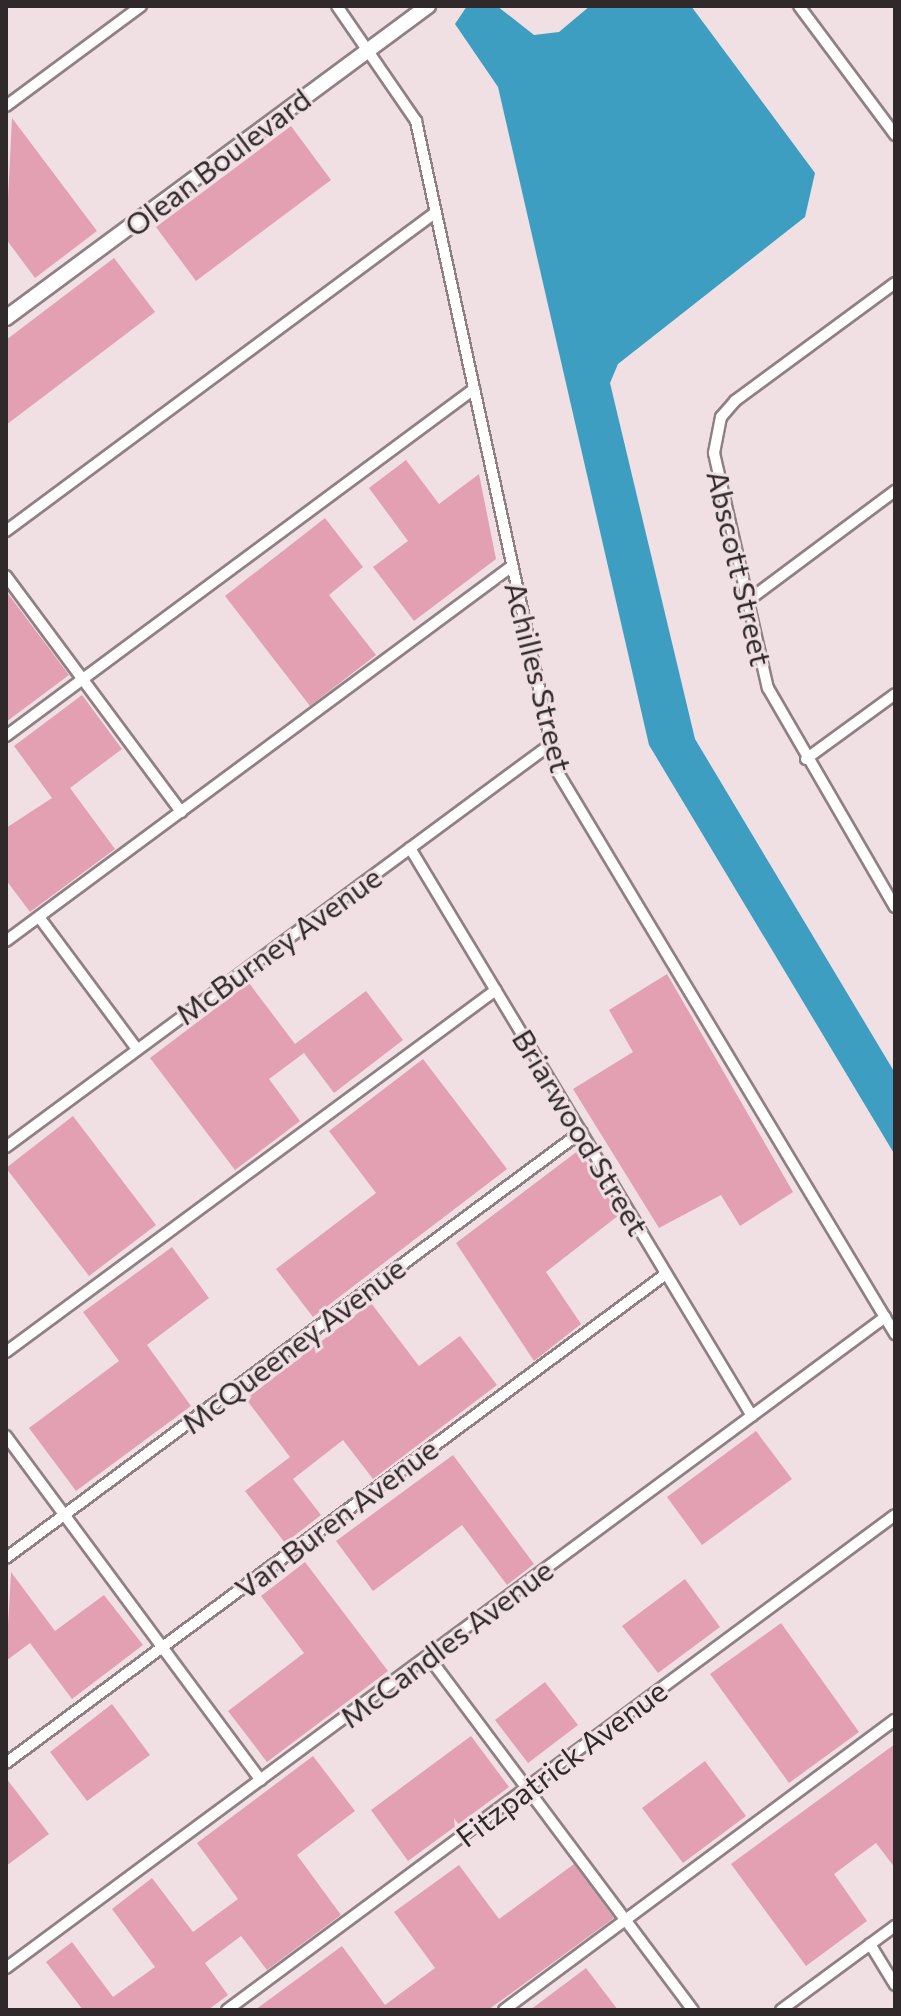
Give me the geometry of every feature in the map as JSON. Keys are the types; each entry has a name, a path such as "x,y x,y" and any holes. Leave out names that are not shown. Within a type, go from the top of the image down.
{"street":[{"path":"6,106 141,6"},
{"name":"Achilles Street","path":"337,6 416,121 557,771 895,1334"},
{"name":"Olean Boulevard","path":"6,318 428,6"},
{"path":"799,6 895,135"},
{"path":"6,531 436,212"},
{"name":"Abscott Street","path":"895,283 721,417 714,453 768,688 806,759 895,907"},
{"path":"6,736 474,389"},
{"path":"746,602 895,491"},
{"path":"6,941 512,566"},
{"path":"6,576 181,812"},
{"path":"806,759 895,694"},
{"name":"McBurney Avenue","path":"6,1147 551,744"},
{"name":"Briarwood Street","path":"410,848 752,1416"},
{"path":"884,888 895,880"},
{"path":"39,917 137,1049"},
{"path":"6,1352 496,990"},
{"name":"McQueeney Avenue","path":"6,1558 581,1132"},
{"name":"Van Buren Avenue","path":"6,1763 666,1274"},
{"name":"McCandles Avenue","path":"6,1968 885,1317"},
{"path":"6,1436 261,1780"},
{"name":"Fitzpatrick Avenue","path":"227,2010 895,1515"},
{"path":"428,1656 693,2010"},
{"path":"504,2010 895,1720"},
{"path":"781,2010 895,1926"},
{"path":"870,1944 895,1985"}],"shaded area":[{"path":"12,118 97,231 35,278 6,239"},
{"path":"291,126 331,180 196,281 156,227"},
{"path":"114,258 155,312 6,425 6,340"},
{"path":"406,460 439,504 479,474 496,559 414,621 373,567 408,541 369,488"},
{"path":"325,518 363,567 329,595 376,655 310,706 225,596"},
{"path":"6,591 69,675 6,722"},
{"path":"82,695 122,749 70,788 115,849 30,912 6,880 6,828 52,798 14,746"},
{"path":"667,974 793,1192 740,1226 721,1195 659,1228 573,1089 633,1052 609,1010"},
{"path":"249,983 295,1044 366,991 403,1040 334,1093 304,1053 269,1079 300,1121 235,1170 150,1058"},
{"path":"423,1059 507,1169 313,1317 276,1269 376,1193 329,1131"},
{"path":"73,1116 156,1225 89,1276 6,1168"},
{"path":"579,1150 619,1215 546,1272 581,1324 534,1361 456,1243"},
{"path":"172,1247 209,1298 147,1345 191,1406 76,1491 29,1428 119,1361 83,1312"},
{"path":"371,1303 419,1366 460,1336 497,1385 373,1479 343,1440 293,1479 321,1515 285,1543 245,1491 290,1457 246,1399"},
{"path":"756,1431 792,1479 702,1545 667,1497"},
{"path":"453,1455 534,1564 507,1585 462,1525 373,1591 336,1541"},
{"path":"305,1562 388,1671 267,1762 228,1711 304,1653 261,1596"},
{"path":"11,1572 55,1631 104,1595 143,1645 72,1699 30,1643 6,1661"},
{"path":"685,1579 720,1627 658,1673 622,1626"},
{"path":"781,1623 859,1732 789,1783 710,1674"},
{"path":"545,1682 578,1725 528,1763 495,1720"},
{"path":"112,1704 150,1755 87,1801 50,1752"},
{"path":"471,1736 509,1787 408,1861 371,1810"},
{"path":"895,1744 895,1868 876,1843 834,1874 867,1921 806,1966 731,1864"},
{"path":"313,1756 355,1811 297,1855 341,1915 267,1970 241,1936 205,1963 228,1995 208,2010 83,2010 46,1962 72,1942 113,1997 155,1967 112,1909 152,1878 193,1932 238,1899 197,1843"},
{"path":"705,1761 746,1816 683,1863 642,1808"},
{"path":"6,1778 49,1834 6,1866"},
{"path":"574,1864 614,1918 488,2010 255,2010 342,1946 385,2005 435,1968 394,1912 459,1865 499,1919"},
{"path":"586,1968 618,2010 530,2010"}],"water":[{"path":"467,6 497,6 534,35 559,32 590,6 691,6 815,173 805,217 618,364 610,383 695,739 895,1073 895,1155 649,745 498,87 455,24"}]}
